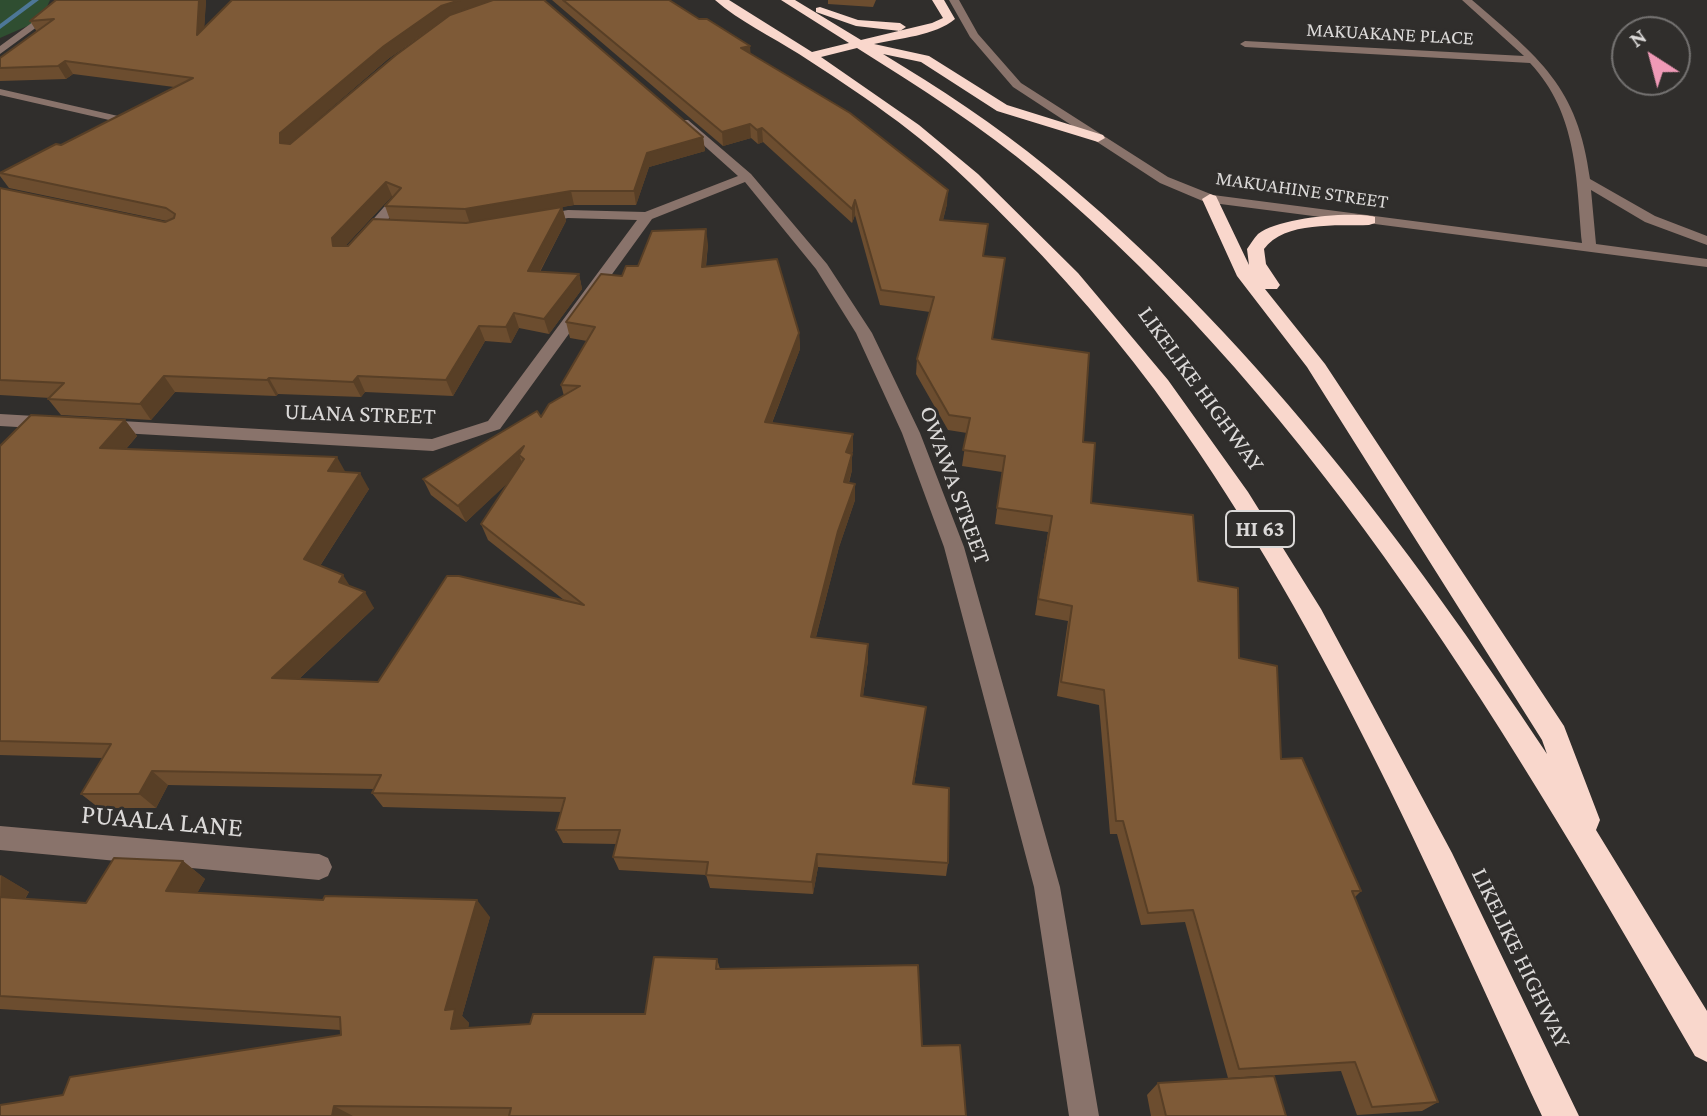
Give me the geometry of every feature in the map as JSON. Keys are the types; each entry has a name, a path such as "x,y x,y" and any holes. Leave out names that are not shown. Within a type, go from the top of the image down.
{"highway":[{"name":"LIKELIKE HIGHWAY","path":"721,0 882,105 971,176 1067,270 1167,392 1226,474 1297,589 1372,722 1561,1116"},
{"path":"810,56 943,23 949,19 936,0"},
{"path":"788,1 856,23 891,27 929,20 936,0"},
{"name":"LIKELIKE HIGHWAY","path":"788,1 977,122 1070,194 1137,257 1298,430 1362,511 1434,612 1598,856 1707,1044"},
{"path":"856,45 925,59 1002,108 1098,138"},
{"path":"1210,199 1246,276 1315,364 1554,735 1598,856"},
{"path":"1315,364 1306,337 1257,264 1257,245 1281,229 1369,220"}],"street":[{"path":"1467,0 1533,60 1554,85 1570,114 1582,180 1589,246"},
{"path":"0,51 68,1"},
{"name":"MAKUAHINE STREET","path":"956,4 974,35 1006,75 1031,95 1164,180 1210,199 1707,263"},
{"name":"MAKUAKANE PLACE","path":"1245,44 1533,60"},
{"path":"0,92 118,119"},
{"name":"OWAWA STREET","path":"667,108 747,177 822,267 864,333 911,433 954,547 1047,887 1084,1116"},
{"path":"91,131 130,113"},
{"path":"527,221 568,214 647,216 747,177"},
{"path":"1582,180 1650,219 1707,241"},
{"path":"363,239 381,227 396,202"},
{"name":"ULANA STREET","path":"0,420 433,445 494,425 647,216"},
{"name":"PUAALA LANE","path":"0,838 319,867"}],"green space":[{"path":"0,0 50,0 41,20 0,38"}],"building":[{"path":"56,0 199,0 197,35 232,0 460,0 441,6 384,46 280,133 280,143 290,144 396,55 450,15 493,0 544,0 703,137 647,153 634,191 571,191 465,209 385,206 401,188 386,182 332,238 333,246 348,246 373,219 466,223 562,207 528,271 579,274 544,319 514,313 506,327 479,326 446,380 358,376 353,382 164,376 140,404 48,399 64,383 0,380 0,188 165,222 174,218 175,214 166,208 0,173 193,78 65,61 58,66 0,68 0,58 54,19 30,21"},
{"path":"563,0 669,0 699,19 707,19 750,46 741,48 850,113 948,190 940,220 988,224 983,256 1005,258 992,339 1089,353 1083,442 1095,443 1091,503 1193,515 1198,581 1238,588 1239,658 1277,666 1281,759 1302,758 1361,891 1352,891 1438,1102 1372,1107 1355,1062 1239,1069 1193,910 1148,913 1123,821 1116,821 1104,690 1061,682 1072,606 1038,599 1052,516 997,508 1005,456 963,450 970,418 949,415 917,359 934,297 881,290 855,200 852,209 762,128 757,130 750,124 722,132"},
{"path":"706,229 702,267 777,259 799,333 765,422 853,434 846,452 852,454 844,482 855,484 838,531 811,637 868,644 861,696 926,707 913,784 949,788 948,863 817,854 812,882 706,875 708,862 613,857 620,830 556,830 565,798 372,793 381,775 152,771 139,794 81,794 111,744 0,741 0,446 31,415 125,420 100,448 337,457 328,471 360,473 304,559 343,575 339,582 365,592 272,678 378,682 447,576 459,576 584,605 481,524 524,459 519,455 524,446 458,506 423,479 537,411 541,417 549,404 580,386 561,385 595,327 566,322 601,274 622,276 626,266 638,266 652,231"},
{"path":"114,858 183,861 166,891 323,900 325,896 477,900 445,1010 455,1009 451,1029 530,1024 533,1014 645,1014 654,957 717,959 716,969 918,965 922,1046 960,1045 966,1116 509,1116 511,1108 334,1106 332,1116 0,1116 0,1105 63,1095 70,1077 341,1035 340,1017 0,996 0,897 86,903"},
{"path":"1274,1076 1286,1116 1166,1116 1158,1083"}],"waterway":[{"path":"0,27 36,0"}]}
